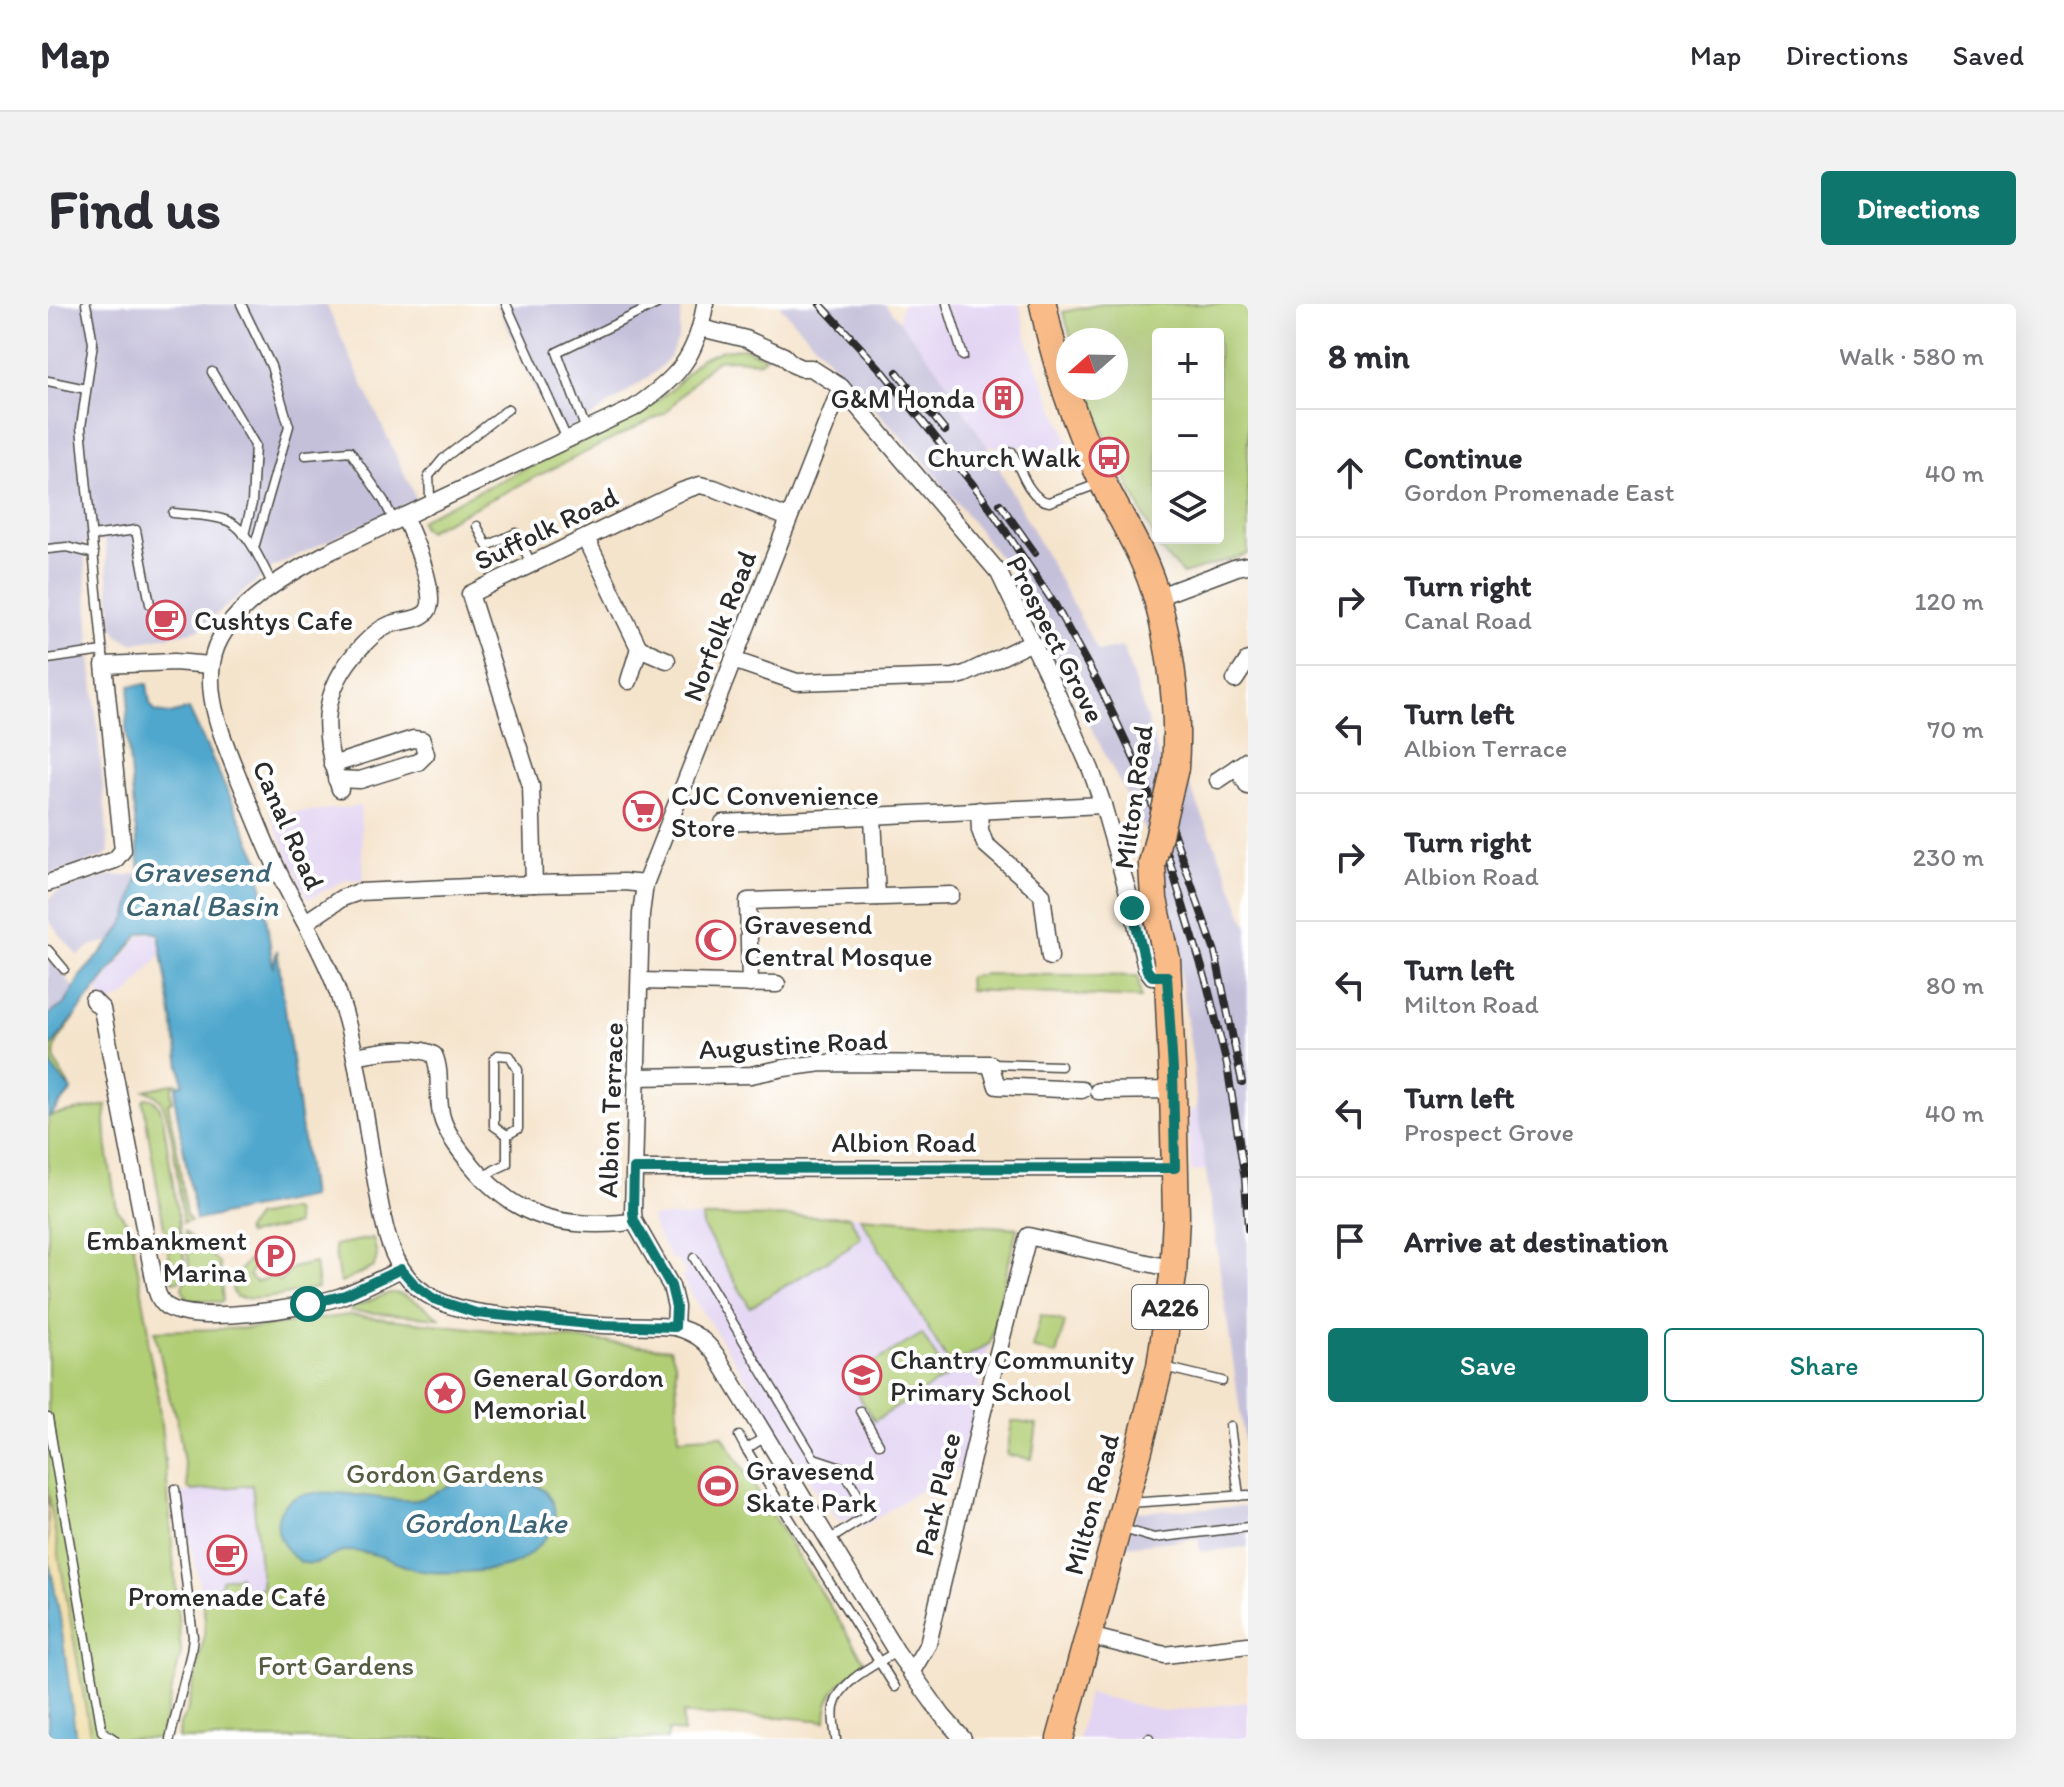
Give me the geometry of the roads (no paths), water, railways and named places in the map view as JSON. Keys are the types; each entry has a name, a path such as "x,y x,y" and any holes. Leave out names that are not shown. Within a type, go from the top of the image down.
{"main road":[{"name":"Milton Road","path":"1043,304 1071,406 1103,483 1134,540 1157,597 1176,700 1177,736 1175,768 1152,864 1154,899 1167,959 1173,1090 1176,1216 1169,1317 1160,1366 1060,1739"}],"street":[{"path":"701,328 705,304"},
{"name":"Canal Road","path":"675,1327 600,1325 476,1313 434,1299 415,1285 401,1269 385,1228 355,1056 338,992 280,874 223,740 213,696 211,665 216,647 229,626 249,604 273,585 322,556 634,408 663,388 686,362 701,328"},
{"name":"Prospect Grove","path":"701,328 746,339 784,356 792,364 811,368 841,387 995,567 1080,744 1103,805 1146,968 1152,976 1167,976"},
{"name":"Norfolk Road","path":"645,884 841,387"},
{"name":"Suffolk Road","path":"534,884 531,786 470,594 700,485 788,518"},
{"path":"336,778 327,746 327,717 331,697 344,669 373,634 390,624 423,615 429,610 430,596 418,547 399,519"},
{"path":"586,538 639,648 667,660"},
{"path":"1157,597 1248,565"},
{"path":"733,660 801,683 954,677 1032,642"},
{"path":"629,681 639,648"},
{"path":"48,883 115,860 123,850 103,658 211,665"},
{"path":"1235,680 1248,660"},
{"path":"415,739 422,740 425,745 426,754 418,762 360,780 336,778 415,739"},
{"path":"1218,780 1243,763 1248,786"},
{"path":"723,823 1103,805"},
{"path":"979,810 980,830 985,844 1042,894 1050,957"},
{"path":"873,817 877,897"},
{"path":"306,922 355,892 534,884 645,884"},
{"name":"Albion Terrace","path":"645,884 641,914 633,1212 634,1221 671,1286 676,1307 675,1327"},
{"path":"763,984 748,901 951,895"},
{"path":"761,961 763,984"},
{"path":"640,981 763,984"},
{"path":"93,1000 102,1009 155,1284 163,1303 178,1311 227,1315 284,1308 338,1297 401,1269"},
{"path":"355,1056 417,1050 434,1055 440,1107 446,1128 460,1151 483,1178 514,1205 554,1220 581,1224 634,1221"},
{"name":"Augustine Road","path":"636,1077 751,1075 822,1063 990,1064"},
{"path":"990,1064 997,1086 1173,1090"},
{"name":"Albion Road","path":"634,1169 1175,1168"},
{"name":"Park Place","path":"911,1673 928,1644 1028,1236 1174,1269"},
{"path":"675,1327 697,1335 710,1347 896,1651 963,1739"},
{"path":"1089,1636 1165,1655 1248,1645"}],"lane":[{"path":"48,659 103,658 81,427 93,343 86,304"},
{"path":"241,304 271,366 289,426 254,548"},
{"path":"506,304 568,440"},
{"path":"586,430 557,352 657,304"},
{"path":"947,304 963,356"},
{"path":"212,372 255,445 252,503 244,535"},
{"path":"48,381 86,389"},
{"path":"433,503 429,476 443,459 508,409"},
{"path":"306,455 350,451 399,519"},
{"path":"1012,452 1035,496 1043,502 1103,483"},
{"path":"173,513 227,520 236,525 254,548 273,585"},
{"path":"477,526 487,546 516,533 531,563"},
{"path":"92,536 136,530 150,604"},
{"path":"48,549 67,547 94,554"},
{"path":"48,950 64,969"},
{"path":"498,1055 510,1056 518,1070 518,1129 507,1135 494,1126 494,1059 498,1055"},
{"path":"990,1064 1061,1066"},
{"path":"483,1178 507,1164 507,1135"},
{"path":"694,1258 814,1458 841,1467 870,1514 829,1540"},
{"path":"1160,1366 1222,1381"},
{"path":"860,1411 879,1444"},
{"path":"48,1418 102,1735 114,1739"},
{"path":"1121,1516 1243,1495 1230,1426"},
{"path":"739,1436 895,1687"},
{"path":"746,1449 765,1437"},
{"path":"170,1739 193,1637 175,1489"},
{"path":"1121,1516 1154,1538 1248,1527"},
{"path":"836,1739 833,1712 837,1698 850,1682 896,1651"}],"water":[{"name":"Gravesend Canal Basin","path":"147,684 150,704 156,712 170,714 189,709 263,868 260,870 273,968 277,950 311,1197 196,1220 175,1101 177,1085 183,1084 159,934 149,931 139,934 50,1048 53,1067 72,1090 48,1118 48,1015 65,1004 81,975 113,940 128,916 140,872 126,726 130,686"},
{"name":"Gordon Lake","path":"483,1475 514,1477 531,1482 546,1492 554,1506 554,1521 546,1537 523,1559 505,1567 466,1572 426,1572 375,1555 350,1551 307,1564 289,1553 278,1532 281,1510 291,1500 306,1494 343,1493 415,1500"},
{"path":"48,1555 60,1617 76,1739 48,1739"}],"railway":[{"path":"820,304 884,373 982,496 1055,605 1101,689 1146,784 1207,984 1227,1065 1245,1179 1248,1229"},
{"path":"897,372 945,431"},
{"path":"1000,504 1035,553"},
{"path":"1165,809 1215,952 1242,1082"}],"place":[{"name":"G&M Honda","path":"1003,398"},
{"name":"Church Walk","path":"1109,457"},
{"name":"Cushtys Cafe","path":"166,620"},
{"name":"CJC Convenience Store","path":"643,811"},
{"name":"Gravesend Central Mosque","path":"716,940"},
{"name":"Embankment Marina","path":"275,1256"},
{"name":"Chantry Community Primary School","path":"862,1375"},
{"name":"General Gordon Memorial","path":"445,1393"},
{"name":"Gravesend Skate Park","path":"718,1486"},
{"name":"Promenade Café","path":"227,1555"}],"park label":[{"name":"Gordon Gardens","path":"445,1473"},
{"name":"Fort Gardens","path":"336,1665"}]}
